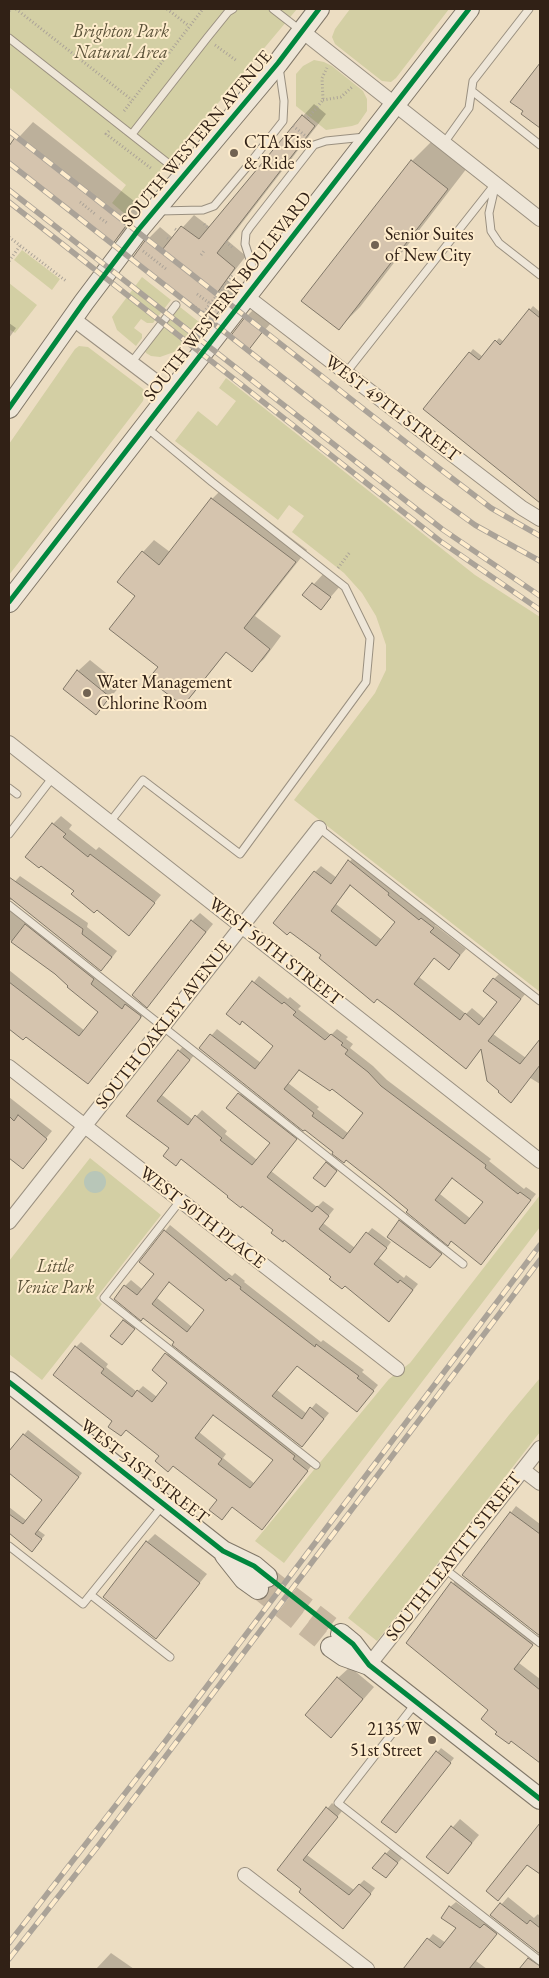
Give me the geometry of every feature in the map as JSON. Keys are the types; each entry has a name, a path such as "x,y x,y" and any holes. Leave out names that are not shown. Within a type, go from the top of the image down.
{"street":[{"name":"SOUTH WESTERN AVENUE","path":"9,408 72,318 154,211 278,63 320,9"},
{"name":"SOUTH WESTERN BOULEVARD","path":"9,602 470,9"},
{"path":"302,31 394,106 540,219"},
{"name":"WEST 49TH STREET","path":"251,289 345,374 540,519"},
{"path":"72,318 171,393"},
{"name":"WEST 50TH STREET","path":"9,743 540,1162"},
{"name":"SOUTH OAKLEY AVENUE","path":"9,1222 319,828"},
{"name":"WEST 50TH PLACE","path":"9,1067 396,1369"},
{"name":"WEST 51ST STREET","path":"9,1382 223,1551 244,1578 262,1583"},
{"name":"SOUTH LEAVITT STREET","path":"369,1665 540,1448"},
{"path":"523,1470 540,1483"},
{"path":"336,1640 344,1656 369,1665 540,1799"},
{"path":"245,1875 367,1969"}],"lane":[{"path":"132,134 228,12 233,9"},
{"path":"273,9 302,31"},
{"path":"444,144 469,108 473,81 529,9"},
{"path":"9,38 184,175"},
{"path":"154,211 202,210 214,206 240,176 282,121 284,101 278,63"},
{"path":"472,91 540,146"},
{"path":"251,289 245,244 246,233 314,145 326,141 370,137"},
{"path":"495,184 489,213 491,230 499,243 540,275"},
{"path":"345,374 495,184"},
{"path":"131,363 176,306"},
{"path":"110,822 143,780 240,854 366,682 370,638 345,587 212,482 145,426"},
{"path":"9,834 52,777"},
{"path":"9,788 17,794"},
{"path":"319,828 540,1001"},
{"path":"9,905 463,1264"},
{"path":"180,1201 104,1298 316,1466"},
{"path":"9,1546 84,1604 164,1504"},
{"path":"445,1569 540,1643"},
{"path":"91,1595 170,1657"},
{"path":"416,1703 338,1803 540,1961"}],"path":[{"path":"16,9 132,100"},
{"path":"167,9 190,26"},
{"path":"124,111 203,9"},
{"path":"215,44 236,61"},
{"path":"324,100 322,78 328,66"},
{"path":"309,119 324,100 341,96 353,86"},
{"path":"293,126 307,137"},
{"path":"110,130 106,134 152,169"},
{"path":"80,202 95,214"},
{"path":"100,218 107,223"},
{"path":"204,224 208,228"},
{"path":"9,237 66,281"},
{"path":"226,242 233,248"},
{"path":"9,261 20,246"},
{"path":"142,251 166,269"},
{"path":"201,255 204,251"},
{"path":"144,268 203,313 234,274"},
{"path":"197,294 220,312"},
{"path":"332,576 350,552"}],"green space":[{"name":"Brighton Park Natural Area","path":"9,9 297,9 125,214 112,203 126,185 9,87"},
{"path":"350,9 449,9 391,82 382,81 335,44 332,37 335,29"},
{"path":"314,60 332,66 363,91 367,99 367,111 358,124 326,130 296,106 296,74 303,66"},
{"path":"22,250 60,279 52,290 14,260"},
{"path":"142,277 171,300 153,323 147,323 141,319 134,328 142,334 142,338 136,346 117,330 112,317"},
{"path":"9,283 37,305 15,333 9,329"},
{"path":"180,307 199,322 177,351 160,357 151,356 146,353 145,351"},
{"path":"79,346 88,347 142,388 145,391 143,401 9,575 9,444 75,349"},
{"path":"226,378 475,575 540,617 540,992 294,800 375,693 386,670 386,645 376,616 362,593 344,573 292,532 304,516 289,505 278,520 175,441 198,411 217,426 236,401 219,388"},
{"name":"Little Venice Park","path":"90,1158 161,1215 96,1298 102,1304 42,1380 9,1354 9,1261"},
{"path":"540,1195 540,1227 284,1563 255,1541 389,1379 410,1363"},
{"path":"540,1378 540,1432 377,1641 348,1618"}],"shaded area":[{"path":"95,1171 103,1174 106,1182 103,1190 95,1193 87,1190 84,1182 87,1174"}],"building":[{"path":"540,63 540,128 521,114 523,111 510,102"},
{"path":"302,115 315,126 217,253 235,268 217,293 227,301 210,323 131,260 147,238 162,250 181,226 199,239"},
{"path":"16,136 128,223 112,245 9,164 9,146"},
{"name":"Senior Suites of New City","path":"411,160 448,189 339,330 301,301"},
{"path":"529,309 540,318 540,503 423,409 469,352 479,360 495,340 500,345"},
{"path":"246,316 264,330 247,352 229,338"},
{"path":"211,498 296,562 244,628 270,649 252,672 226,652 183,706 148,679 158,667 109,629 135,596 117,582 124,573 142,551 159,565"},
{"path":"312,583 331,597 321,610 302,595"},
{"name":"Water Management Chlorine Room","path":"77,670 110,697 96,715 63,689"},
{"path":"52,823 66,834 63,837 88,857 90,854 155,903 129,936 97,910 94,913 71,894 74,891 41,866 39,868 25,857"},
{"path":"348,860 419,920 421,918 434,928 430,932 460,955 449,970 434,958 414,984 460,1020 465,1013 479,1025 497,1002 483,991 493,978 521,999 488,1041 520,1064 540,1039 540,1065 511,1103 487,1081 481,1049 466,1069 377,999 374,1003 319,958 321,955 290,932 287,935 273,923 314,871 331,884","holes":["350,885 395,922 376,946 331,911"]},
{"path":"9,877 83,929 82,934 112,957 101,971 9,897"},
{"path":"191,920 206,932 147,1008 132,995"},
{"path":"25,924 94,979 91,984 122,1009 125,1004 141,1016 88,1084 26,1037 23,1040 9,1029 9,982 79,1036 98,1012 67,987 55,974 11,942"},
{"path":"252,981 282,1004 284,1002 296,1012 293,1015 325,1040 331,1034 343,1043 341,1045 348,1050 345,1054 368,1072 381,1086 486,1165 485,1168 518,1194 520,1192 531,1200 481,1265 451,1241 448,1246 406,1212 408,1210 379,1186 346,1160 344,1163 332,1154 333,1152 305,1130 303,1131 199,1048 210,1034 255,1069 273,1046 242,1021 240,1025 226,1014","holes":["299,1070 330,1091 332,1089 363,1113 343,1139 312,1116 314,1113 284,1089","452,1178 483,1202 465,1224 435,1200"]},
{"path":"178,1050 190,1060 157,1101 188,1125 195,1115 222,1138 220,1140 252,1165 270,1143 226,1108 238,1093 297,1139 267,1177 312,1212 317,1206 329,1216 319,1229 350,1253 366,1232 387,1248 374,1264 398,1283 400,1280 413,1290 389,1322 345,1286 342,1289 329,1279 331,1277 284,1240 283,1242 271,1233 273,1230 242,1206 241,1208 181,1159 176,1166 163,1156 169,1148 126,1116"},
{"path":"18,1115 47,1139 23,1169 9,1158 9,1116 14,1121"},
{"path":"326,1162 337,1171 325,1187 313,1178"},
{"path":"399,1220 442,1254 430,1268 387,1237"},
{"path":"164,1230 226,1281 229,1278 241,1287 240,1289 315,1347 316,1344 359,1376 357,1378 374,1391 357,1412 297,1366 272,1396 302,1419 310,1407 324,1419 302,1447 172,1345 174,1342 143,1318 141,1321 114,1299 124,1285 137,1295 154,1274 139,1262","holes":["169,1282 204,1310 187,1332 152,1304"]},
{"path":"123,1320 135,1329 122,1345 110,1336"},
{"path":"75,1346 104,1369 101,1373 132,1397 137,1390 152,1402 167,1383 152,1370 165,1353 295,1456 293,1459 308,1471 262,1530 232,1507 222,1520 209,1510 217,1500 173,1466 168,1472 155,1461 159,1456 126,1430 121,1436 108,1427 112,1421 53,1375","holes":["213,1415 273,1460 250,1488 218,1464 222,1459 195,1438"]},
{"path":"23,1434 79,1477 35,1534 42,1539 32,1552 9,1533 9,1514 23,1524 42,1500 9,1473 9,1451"},
{"path":"510,1512 540,1534 540,1636 462,1575"},
{"path":"146,1541 200,1583 156,1639 103,1597"},
{"path":"451,1582 533,1645 514,1669 540,1690 540,1763 511,1741 509,1744 495,1734 497,1732 481,1719 488,1710 406,1643"},
{"path":"337,1677 363,1699 331,1738 305,1715"},
{"path":"436,1751 451,1763 396,1833 381,1822"},
{"path":"326,1807 338,1817 303,1860 349,1895 359,1884 371,1894 343,1929 299,1892 301,1889 277,1870"},
{"path":"540,1823 540,1874 527,1865 498,1901 486,1891"},
{"path":"451,1826 472,1843 448,1874 426,1857"},
{"path":"385,1853 398,1863 386,1878 372,1868"},
{"path":"500,1903 527,1924 530,1920 540,1928 540,1954 490,1915"},
{"path":"449,1906 480,1928 484,1924 497,1934 469,1969 403,1969 427,1938 440,1948 456,1928 441,1918"},
{"path":"528,1958 540,1966 540,1969 519,1969"}],"tunnel":[{"path":"267,1577 341,1634"},
{"path":"258,1589 331,1647"}],"railway":[{"path":"9,131 491,508 540,536"},
{"path":"9,163 421,486 475,525 540,561"},
{"path":"9,190 442,529 540,596"},
{"path":"9,202 440,541 540,610"},
{"path":"9,1943 164,1743 540,1245"},
{"path":"9,1959 98,1846 540,1260"}],"cycle path":[{"path":"9,408 84,302 139,229 278,63 319,9"},
{"path":"9,602 469,9"},
{"path":"9,1382 223,1551 254,1566 353,1644 369,1665 540,1799"}],"place":[{"name":"CTA Kiss & Ride","path":"234,153"},
{"name":"Senior Suites of New City","path":"375,245"},
{"name":"Water Management Chlorine Room","path":"87,693"},
{"name":"2135 W 51st Street","path":"432,1740"}]}
